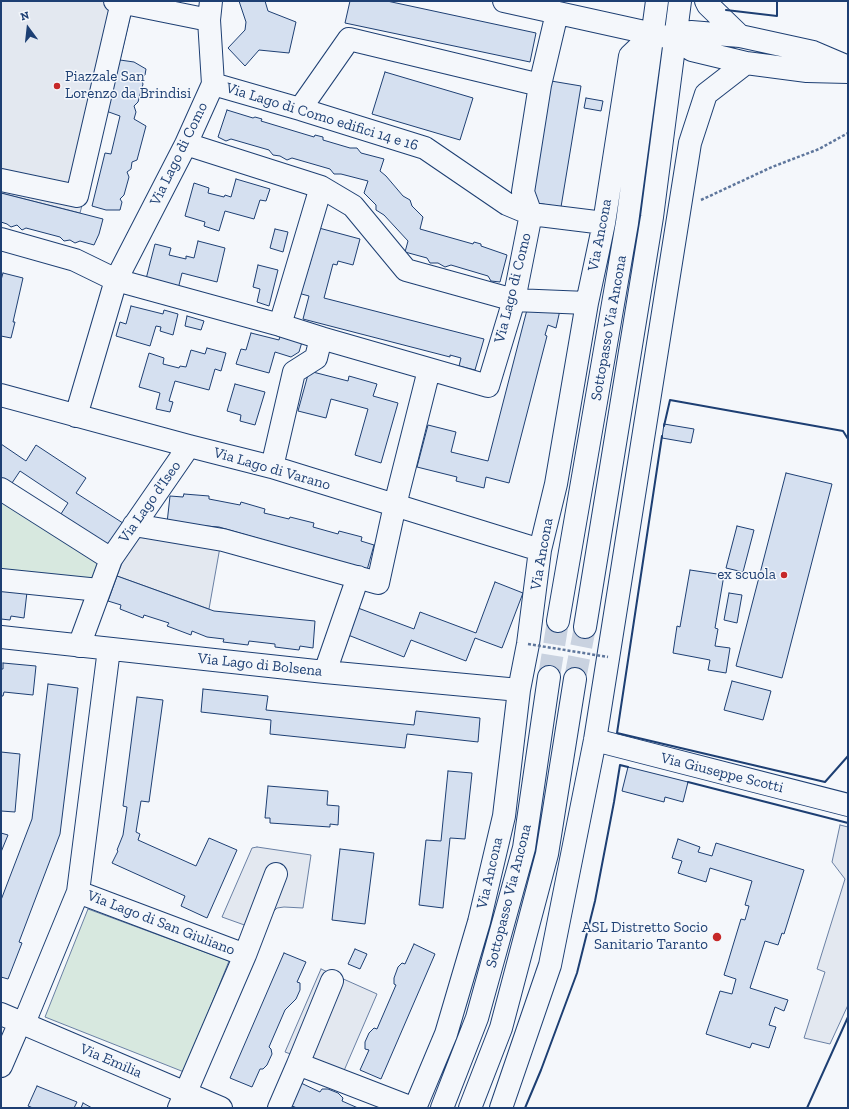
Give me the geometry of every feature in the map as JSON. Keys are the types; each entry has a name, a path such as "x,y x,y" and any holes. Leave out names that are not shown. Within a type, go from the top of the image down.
{"street":[{"path":"504,1 676,39 692,50 746,63 807,71 848,72"},
{"path":"653,34 657,1"},
{"path":"676,39 680,1"},
{"path":"706,1 708,5 740,36"},
{"path":"1,180 77,196 118,2"},
{"name":"Via Lago di Como","path":"76,416 116,280 186,144 213,84 210,11 118,2"},
{"path":"531,214 523,192 540,85 557,13"},
{"path":"676,39 691,32 740,36 813,52 848,67"},
{"name":"Sottopasso Via Ancona","path":"558,621 627,223 653,34"},
{"name":"Via Ancona","path":"416,1103 446,1034 479,922 504,816 519,690 528,644 540,550 556,484 587,303 602,228 630,56 653,34"},
{"path":"300,109 349,39 540,85"},
{"name":"Sottopasso Via Ancona","path":"585,627 652,218 676,39"},
{"path":"501,1108 550,965 595,740 690,143 706,94 746,63"},
{"name":"Via Lago di Como edifici 14 e 16","path":"213,84 300,109 425,148 507,204 531,214 602,228"},
{"path":"186,144 321,187 354,206 406,270 514,300 587,303"},
{"path":"280,325 321,187"},
{"name":"Via Lago di Como","path":"429,370 488,386 514,300 531,214"},
{"path":"652,218 672,254"},
{"path":"602,228 627,223"},
{"path":"1,239 75,260 116,280 280,325 429,370 395,505 378,583 223,540 134,525"},
{"path":"272,467 294,372 316,358 321,338"},
{"name":"Via Lago di Varano","path":"1,395 272,467 540,550"},
{"name":"Via Lago d'Iseo","path":"79,646 111,558 189,446"},
{"name":"Via Lago d'Iseo","path":"1,489 111,558"},
{"path":"325,672 358,577"},
{"path":"1,580 99,590"},
{"name":"Via Lago di Bolsena","path":"1,637 325,672 519,690"},
{"name":"Via Lago di San Giuliano","path":"1,1066 15,1020 78,892 109,649"},
{"name":"Sottopasso Via Ancona","path":"442,1108 477,1018 524,848 549,677"},
{"name":"Sottopasso Via Ancona","path":"470,1108 501,1028 546,854 575,679"},
{"name":"Via Giuseppe Scotti","path":"595,740 848,805"},
{"path":"245,955 276,874"},
{"name":"Via Lago di San Giuliano","path":"78,892 245,955 182,1100"},
{"path":"279,1108 332,980"},
{"name":"Via Emilia","path":"15,1020 182,1100 221,1108"},
{"path":"298,1064 416,1103 455,1074"}],"path":[{"path":"697,202 772,167 819,149 848,133"},
{"path":"528,644 608,657"}],"shaded area":[{"name":"Piazzale San Lorenzo da Brindisi","path":"1,1 134,1 80,213 1,193"},
{"path":"1,498 105,562 99,582 1,572"},
{"path":"134,531 220,547 209,609 117,576"},
{"path":"840,825 848,827 848,1005 830,1044 804,1038 825,972 817,969 845,879 832,862"},
{"path":"257,847 311,855 303,908 277,908 273,912 264,932 222,917 252,848"},
{"path":"88,909 229,961 184,1072 45,1017"},
{"path":"321,969 377,994 343,1073 285,1052"}],"building":[{"path":"239,1 265,1 268,11 296,22 289,53 259,50 245,66 228,48 245,30 246,22"},
{"path":"350,1 387,1 536,33 530,62 345,23"},
{"path":"120,60 134,62 146,69 145,75 141,79 143,84 138,102 134,106 136,112 134,119 146,126 137,160 132,162 131,169 127,172 129,177 124,195 120,199 122,202 120,210 106,210 92,206 105,153 111,154 120,116 106,111"},
{"path":"385,72 473,98 460,140 372,114"},
{"path":"551,81 581,86 561,207 530,202"},
{"path":"586,98 603,101 601,111 584,108"},
{"path":"227,110 253,118 255,117 262,119 261,121 314,137 315,135 323,137 323,140 350,148 357,148 361,153 384,159 380,171 403,196 410,200 412,206 423,217 420,229 473,244 474,242 481,244 481,246 507,255 500,282 491,281 488,276 451,265 445,267 438,263 430,263 427,258 405,252 408,241 384,215 376,210 376,205 364,193 368,181 341,174 334,174 330,169 292,158 287,160 280,156 273,155 269,150 231,139 226,141 218,137"},
{"path":"236,179 270,189 266,201 260,200 254,219 225,211 219,231 204,226 205,222 185,216 194,183 209,188 208,193 231,197"},
{"path":"1,193 103,219 94,245 80,241 75,243 70,240 64,241 60,237 26,228 22,230 17,225 11,227 1,222"},
{"path":"319,228 360,239 353,265 338,261 337,265 333,264 324,298 484,339 475,370 459,366 461,358 450,355 450,357 303,319 309,296 298,293 305,266 309,267"},
{"path":"275,229 288,232 283,252 270,248"},
{"path":"198,241 225,248 217,282 182,273 177,293 146,279 155,244 171,248 169,255 186,259 186,256 194,258"},
{"path":"258,265 278,270 269,306 257,302 260,289 253,287"},
{"path":"3,273 23,278 11,338 1,336 1,280"},
{"path":"529,302 560,310 556,328 548,325 545,335 547,336 509,483 486,477 484,488 456,481 457,477 417,467 428,425 456,432 451,452 488,461"},
{"path":"131,306 163,314 164,310 178,314 173,335 160,331 161,327 156,326 150,346 116,336 120,322 126,324"},
{"path":"187,316 204,321 201,330 185,326"},
{"path":"251,333 279,340 280,336 302,342 299,352 291,357 275,352 269,373 236,364 241,349 246,350"},
{"path":"207,348 226,353 221,371 215,369 209,390 175,381 169,401 173,402 170,412 156,409 160,393 139,387 149,353 164,358 163,364 179,368 180,366 186,367 191,350 205,354"},
{"path":"309,371 348,381 349,376 377,384 373,396 398,403 381,463 355,455 368,409 331,399 326,418 298,411"},
{"path":"235,384 265,392 255,425 240,421 241,415 227,411"},
{"path":"664,424 694,429 691,443 662,438"},
{"path":"1,444 26,461 36,445 86,478 76,493 126,525 109,550 59,517 68,503 20,471 10,486 1,480"},
{"name":"ex scuola","path":"786,473 832,484 782,678 736,666"},
{"path":"184,494 209,496 209,499 240,505 241,502 265,509 264,513 314,523 313,527 338,534 339,531 362,537 361,541 374,545 367,570 219,527 167,523 170,496 183,497"},
{"path":"737,526 754,530 743,572 726,568"},
{"path":"690,570 724,575 715,628 718,629 715,646 730,648 726,673 708,670 710,660 673,653 677,626 680,627"},
{"path":"117,576 214,611 315,621 313,648 300,646 299,650 275,647 275,644 249,641 248,645 223,642 224,639 207,637 192,631 191,635 167,626 169,623 144,615 143,618 120,609 121,605 108,601"},
{"path":"495,582 523,593 502,648 475,638 466,661 411,640 404,657 348,635 358,608 414,629 420,612 476,633"},
{"path":"1,589 27,592 24,618 11,616 10,620 1,619"},
{"path":"729,593 742,595 737,623 724,620"},
{"path":"3,663 36,666 33,695 4,692 3,696 1,696 1,669 3,669"},
{"path":"732,681 771,691 763,720 724,710"},
{"path":"48,684 78,688 60,834 19,942 22,943 8,979 1,977 1,900 32,819"},
{"path":"203,689 268,696 266,710 414,725 416,711 480,718 478,742 407,734 405,748 270,734 271,720 201,712"},
{"path":"137,697 163,700 149,802 141,801 136,832 140,834 138,840 196,866 209,838 237,850 207,918 181,906 185,896 112,863 123,835 127,807 123,806"},
{"path":"1,752 20,754 15,812 1,811"},
{"path":"628,767 688,782 683,802 665,797 664,802 622,791"},
{"path":"448,771 472,773 465,839 450,838 443,908 419,905 426,840 441,841"},
{"path":"268,786 328,791 327,805 339,806 338,825 330,824 330,827 270,823 270,818 265,818"},
{"path":"1,833 8,835 1,852"},
{"path":"678,839 700,847 698,852 712,856 716,843 804,870 784,934 782,933 778,945 765,941 750,988 788,1000 784,1011 775,1007 769,1025 776,1027 769,1048 752,1043 750,1048 706,1034 720,991 732,994 736,979 724,975 741,919 745,920 749,906 745,905 752,881 710,868 706,882 678,873 682,861 672,858"},
{"path":"340,849 374,853 365,924 332,920"},
{"path":"414,944 435,954 381,1079 360,1070 369,1050 365,1049 365,1042 369,1033 374,1028 377,1029 396,985 394,984 394,978 398,967 402,963 405,964"},
{"path":"355,949 367,954 360,969 348,964"},
{"path":"284,953 306,962 297,982 300,983 300,990 296,999 285,1010 269,1047 272,1054 267,1065 263,1069 260,1069 252,1087 230,1078"},
{"path":"301,1083 320,1092 322,1089 328,1089 338,1093 343,1098 342,1101 358,1108 297,1108 292,1106"},
{"path":"37,1086 77,1102 74,1108 33,1108 28,1106"},
{"path":"83,1103 92,1108 81,1108"}],"tunnel":[{"path":"549,677 558,621"},
{"path":"575,679 585,627"}],"wall":[{"path":"726,10 777,16 777,1"},
{"path":"664,426 670,400 843,431 848,439"},
{"path":"662,436 617,733 825,782 848,756"},
{"path":"525,1108 541,1070 577,973 595,901 620,765 628,767"},
{"path":"688,782 848,823"},
{"path":"807,1108 848,1017"}],"place":[{"name":"Piazzale San Lorenzo da Brindisi","path":"57,86"},
{"name":"ex scuola","path":"784,575"},
{"name":"ASL Distretto Socio Sanitario Taranto","path":"717,937"}]}
